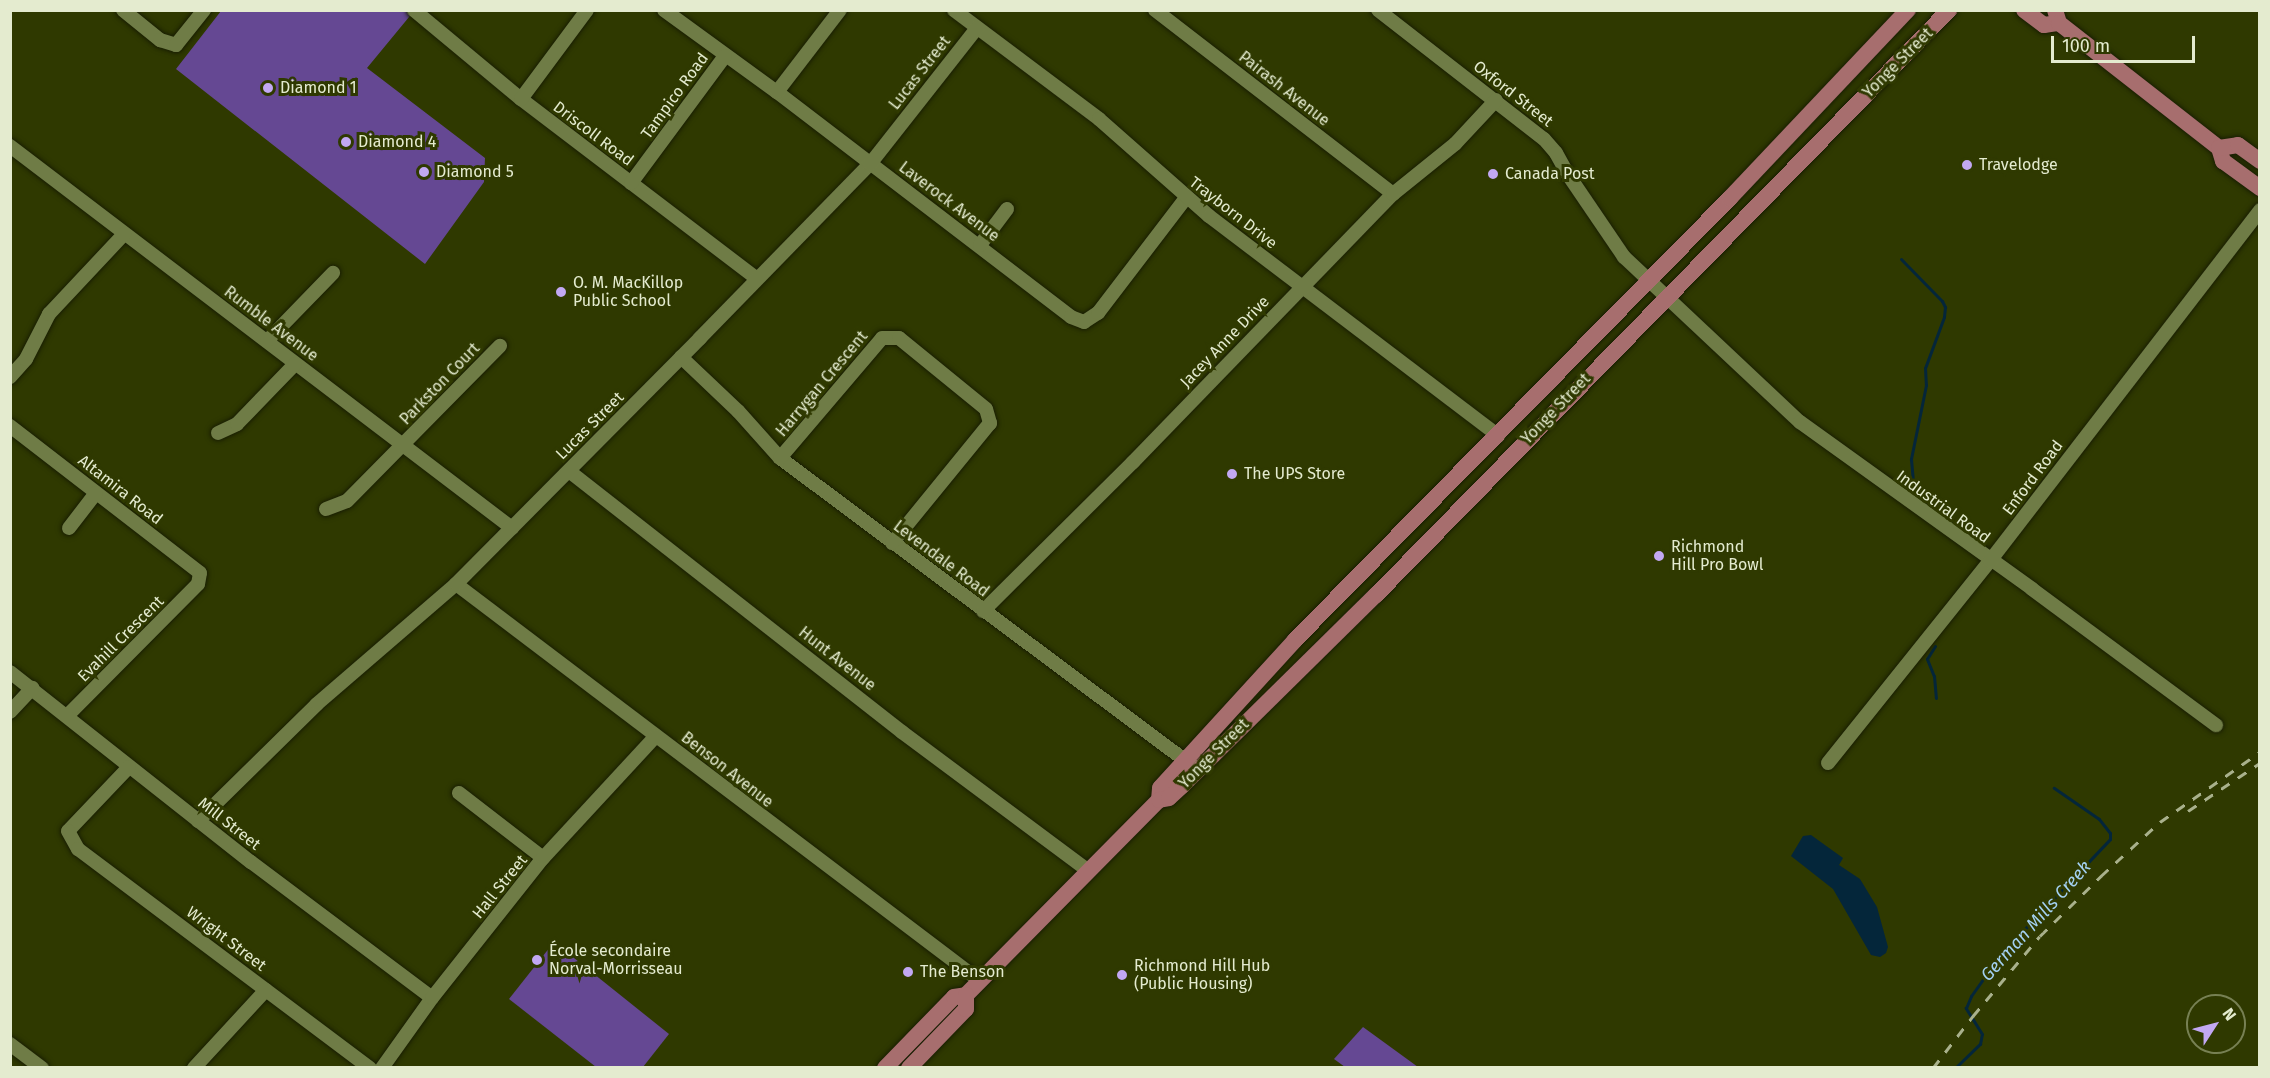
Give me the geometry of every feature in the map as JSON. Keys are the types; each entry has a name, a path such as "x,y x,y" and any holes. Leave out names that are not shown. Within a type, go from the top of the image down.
{"main road":[{"name":"Yonge Street","path":"903,1065 966,1009 966,995 1087,870 1159,800 1169,798 1191,765 1295,640 1730,198 1908,10"},
{"name":"Yonge Street","path":"1191,765 1376,595 1949,10"},
{"path":"2024,10 2044,25 2057,17 2219,148 2223,161 2259,188"},
{"path":"2219,148 2238,145 2259,161"}],"street":[{"path":"123,10 160,40 176,45 204,10"},
{"name":"Driscoll Road","path":"414,10 520,99 756,278"},
{"path":"520,99 587,10"},
{"name":"Laverock Avenue","path":"664,10 777,92 1071,316 1084,322 1098,313 1186,198"},
{"path":"777,92 840,10"},
{"name":"Trayborn Drive","path":"954,10 1099,119 1186,198 1300,287 1498,435"},
{"name":"Pairash Avenue","path":"1155,10 1393,194"},
{"name":"Oxford Street","path":"1378,10 1544,139 1556,153 1624,257 1666,298"},
{"name":"Lucas Street","path":"198,821 317,705 456,584 681,357 870,164 977,28"},
{"name":"Tampico Road","path":"631,183 725,56"},
{"name":"Jacey Anne Drive","path":"983,611 1133,462 1300,287 1393,194 1455,144 1496,100"},
{"name":"Rumble Avenue","path":"10,146 512,528"},
{"path":"980,245 1007,208"},
{"name":"Enford Road","path":"1828,763 1990,561 2259,210"},
{"path":"10,377 26,359 49,314 124,234"},
{"path":"267,341 333,273"},
{"name":"Industrial Road","path":"1666,298 1800,422 2216,725"},
{"name":"Harrygan Crescent","path":"780,458 882,338 899,338 986,409 990,423 892,543"},
{"name":"Parkston Court","path":"326,509 347,501 404,446 500,346"},
{"name":"Levendale Road","path":"681,357 738,411 780,458 1191,765"},
{"path":"218,433 237,424 295,364"},
{"name":"Altamira Road","path":"10,426 200,573 198,584"},
{"name":"Hunt Avenue","path":"569,471 902,732 1087,870"},
{"path":"69,528 96,493"},
{"name":"Evahill Crescent","path":"67,716 198,584"},
{"name":"Benson Avenue","path":"456,584 980,981"},
{"name":"Mill Street","path":"10,672 198,821 432,998"},
{"path":"10,712 32,688"},
{"name":"Hall Street","path":"382,1068 432,998 543,858 656,736"},
{"name":"Wright Street","path":"129,767 68,831 78,849 370,1068"},
{"path":"459,793 543,858"},
{"path":"194,1068 266,990"},
{"path":"10,1044 42,1068"}],"shaded area":[{"path":"221,11 414,11 367,68 485,158 484,182 425,264 176,69"},
{"path":"554,942 669,1034 643,1067 596,1067 509,999"},
{"path":"1363,1027 1418,1067 1345,1067 1334,1059"}],"water":[{"path":"1811,835 1843,858 1839,865 1860,879 1877,907 1888,947 1886,953 1880,957 1871,955 1833,889 1791,856 1803,836"}],"waterway":[{"name":"German Mills Creek","path":"1901,259 1942,301 1945,307 1944,317 1925,368 1926,385 1911,459 1914,492"},
{"name":"German Mills Creek","path":"1935,646 1927,659 1934,676 1936,698"},
{"name":"German Mills Creek","path":"1955,1068 1980,1044 1982,1034 1966,1008 1971,996 2001,954 2110,839 2110,833 2099,819 2054,788"}],"railway":[{"path":"1933,1068 2040,936 2101,876 2160,822 2260,752"},
{"path":"2188,811 2260,763"}],"place":[{"name":"Diamond 1","path":"268,88"},
{"name":"Diamond 4","path":"346,142"},
{"name":"Travelodge","path":"1967,165"},
{"name":"Diamond 5","path":"424,172"},
{"name":"Canada Post","path":"1493,174"},
{"name":"O. M. MacKillop Public School","path":"561,292"},
{"name":"The UPS Store","path":"1232,474"},
{"name":"Richmond Hill Pro Bowl","path":"1659,556"},
{"name":"École secondaire Norval-Morrisseau","path":"537,960"},
{"name":"The Benson","path":"908,972"},
{"name":"Richmond Hill Hub (Public Housing)","path":"1122,975"}]}
